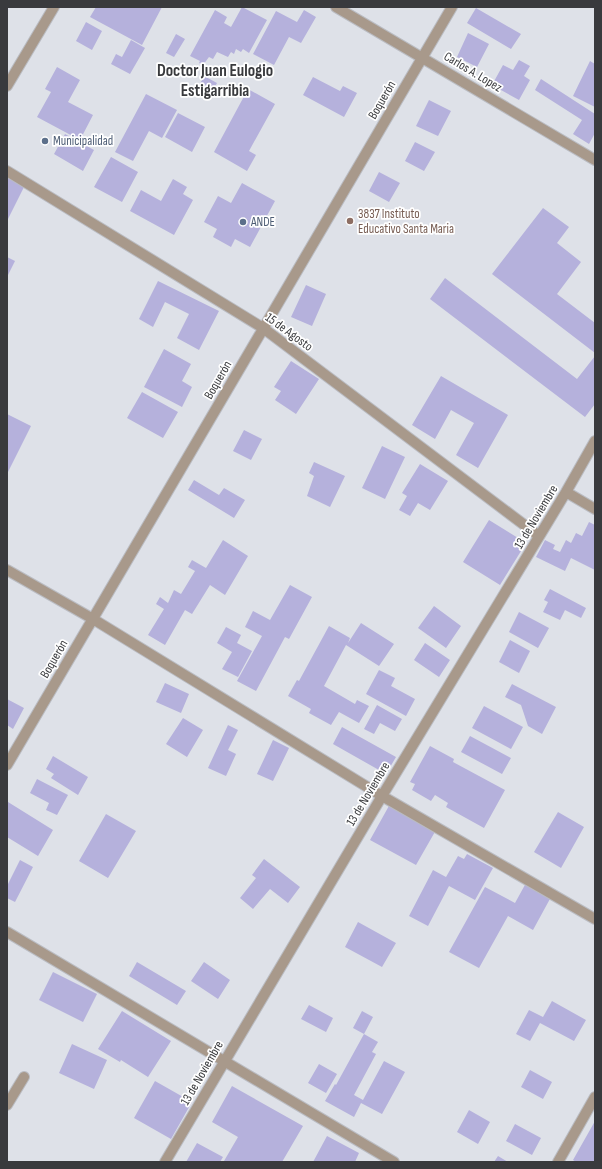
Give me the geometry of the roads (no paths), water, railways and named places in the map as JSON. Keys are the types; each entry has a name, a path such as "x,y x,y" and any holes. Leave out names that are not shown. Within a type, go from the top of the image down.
{"street":[{"path":"7,86 54,7"},
{"name":"Carlos A. Lopez","path":"336,7 423,57 595,160"},
{"name":"Boquerón","path":"7,765 452,7"},
{"name":"15 de Agosto","path":"7,171 263,328 539,536"},
{"name":"13 de Noviembre","path":"165,1162 382,796 566,492 595,441"},
{"path":"566,492 595,509"},
{"path":"7,570 93,619 382,796 595,920"},
{"path":"7,932 394,1162"},
{"path":"7,1105 24,1077"},
{"path":"558,1162 595,1097"}],"place":[{"name":"Municipalidad","path":"45,141"},
{"name":"3837 Instituto Educativo Santa Maria","path":"350,221"},
{"name":"ANDE","path":"243,222"}],"district":[{"name":"Doctor Juan Eulogio Estigarribia","path":"215,81"}]}
